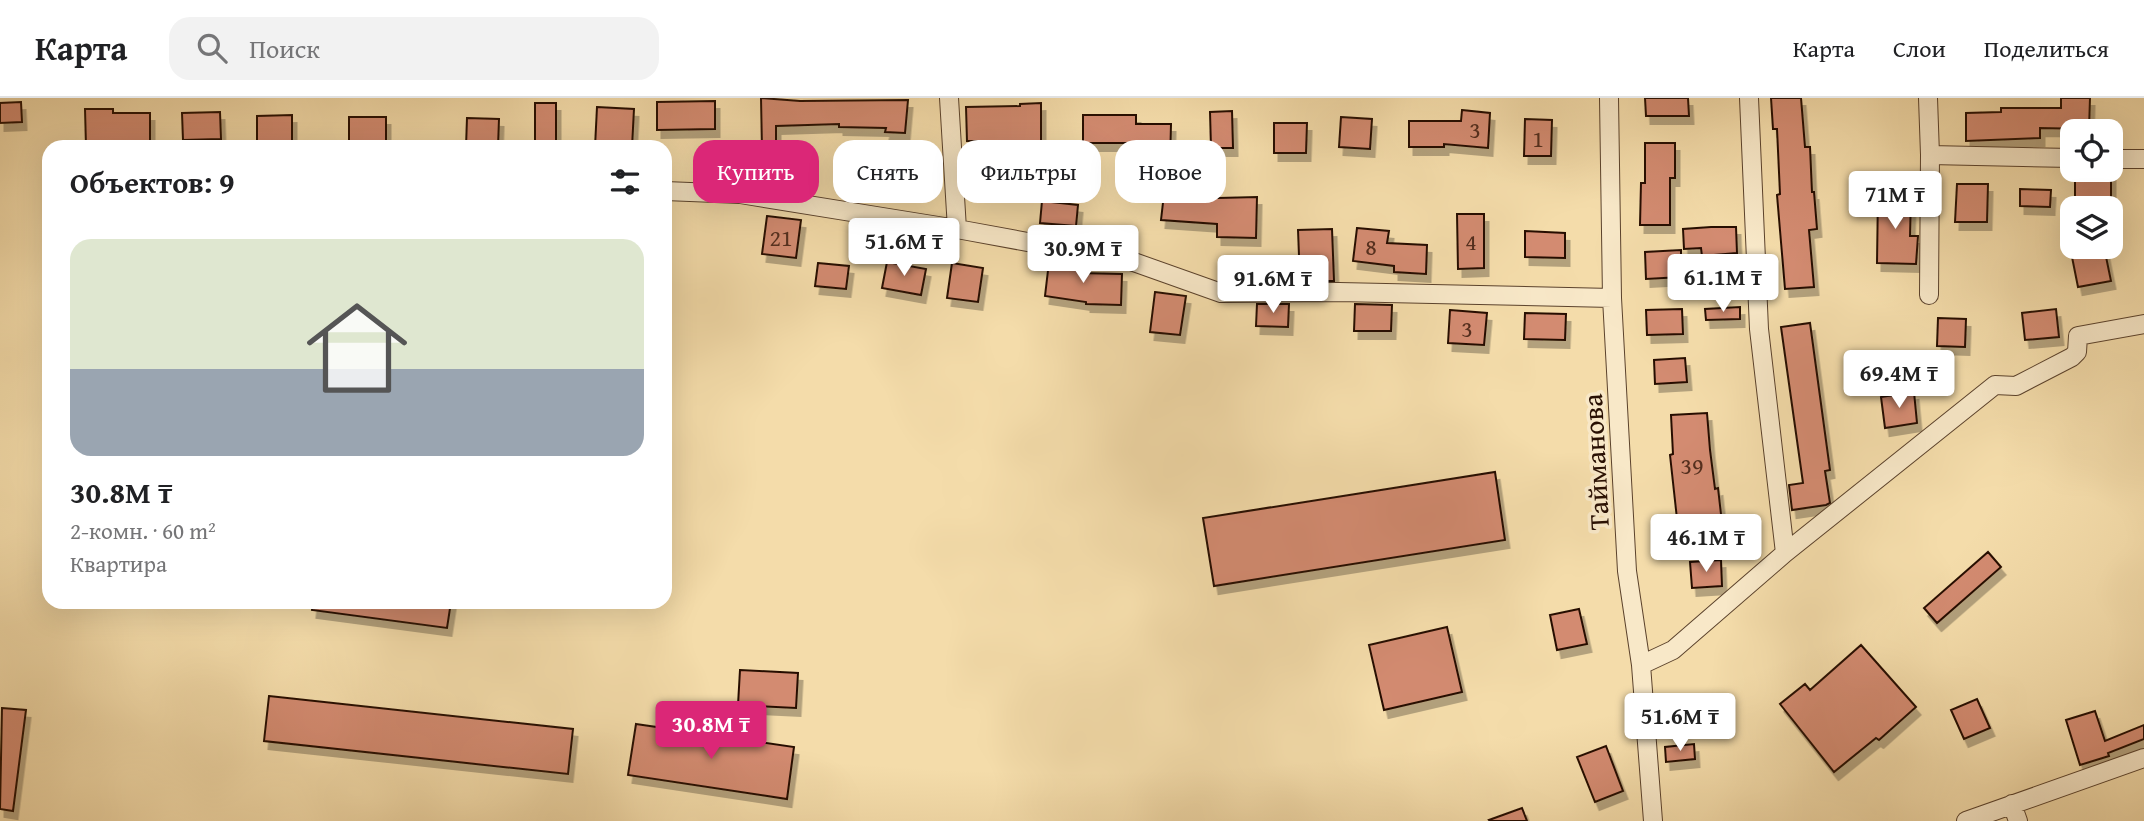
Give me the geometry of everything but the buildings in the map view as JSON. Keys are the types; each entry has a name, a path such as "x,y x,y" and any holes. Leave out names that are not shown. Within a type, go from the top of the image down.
{"street":[{"path":"949,98 957,229"},
{"name":"Тайманова","path":"1609,98 1612,298 1627,571 1641,665 1653,821"},
{"path":"1749,98 1759,329 1785,553"},
{"path":"1928,98 1929,295"},
{"path":"1930,155 2060,158"},
{"path":"2123,159 2144,159"},
{"path":"672,191 740,194 957,229 1131,261 1221,293 1339,292 1612,298"},
{"path":"1641,665 1673,650 1785,553 1995,385 2016,386 2072,357 2077,352 2078,336 2144,324"},
{"path":"1966,821 2015,812 2144,758"}]}
